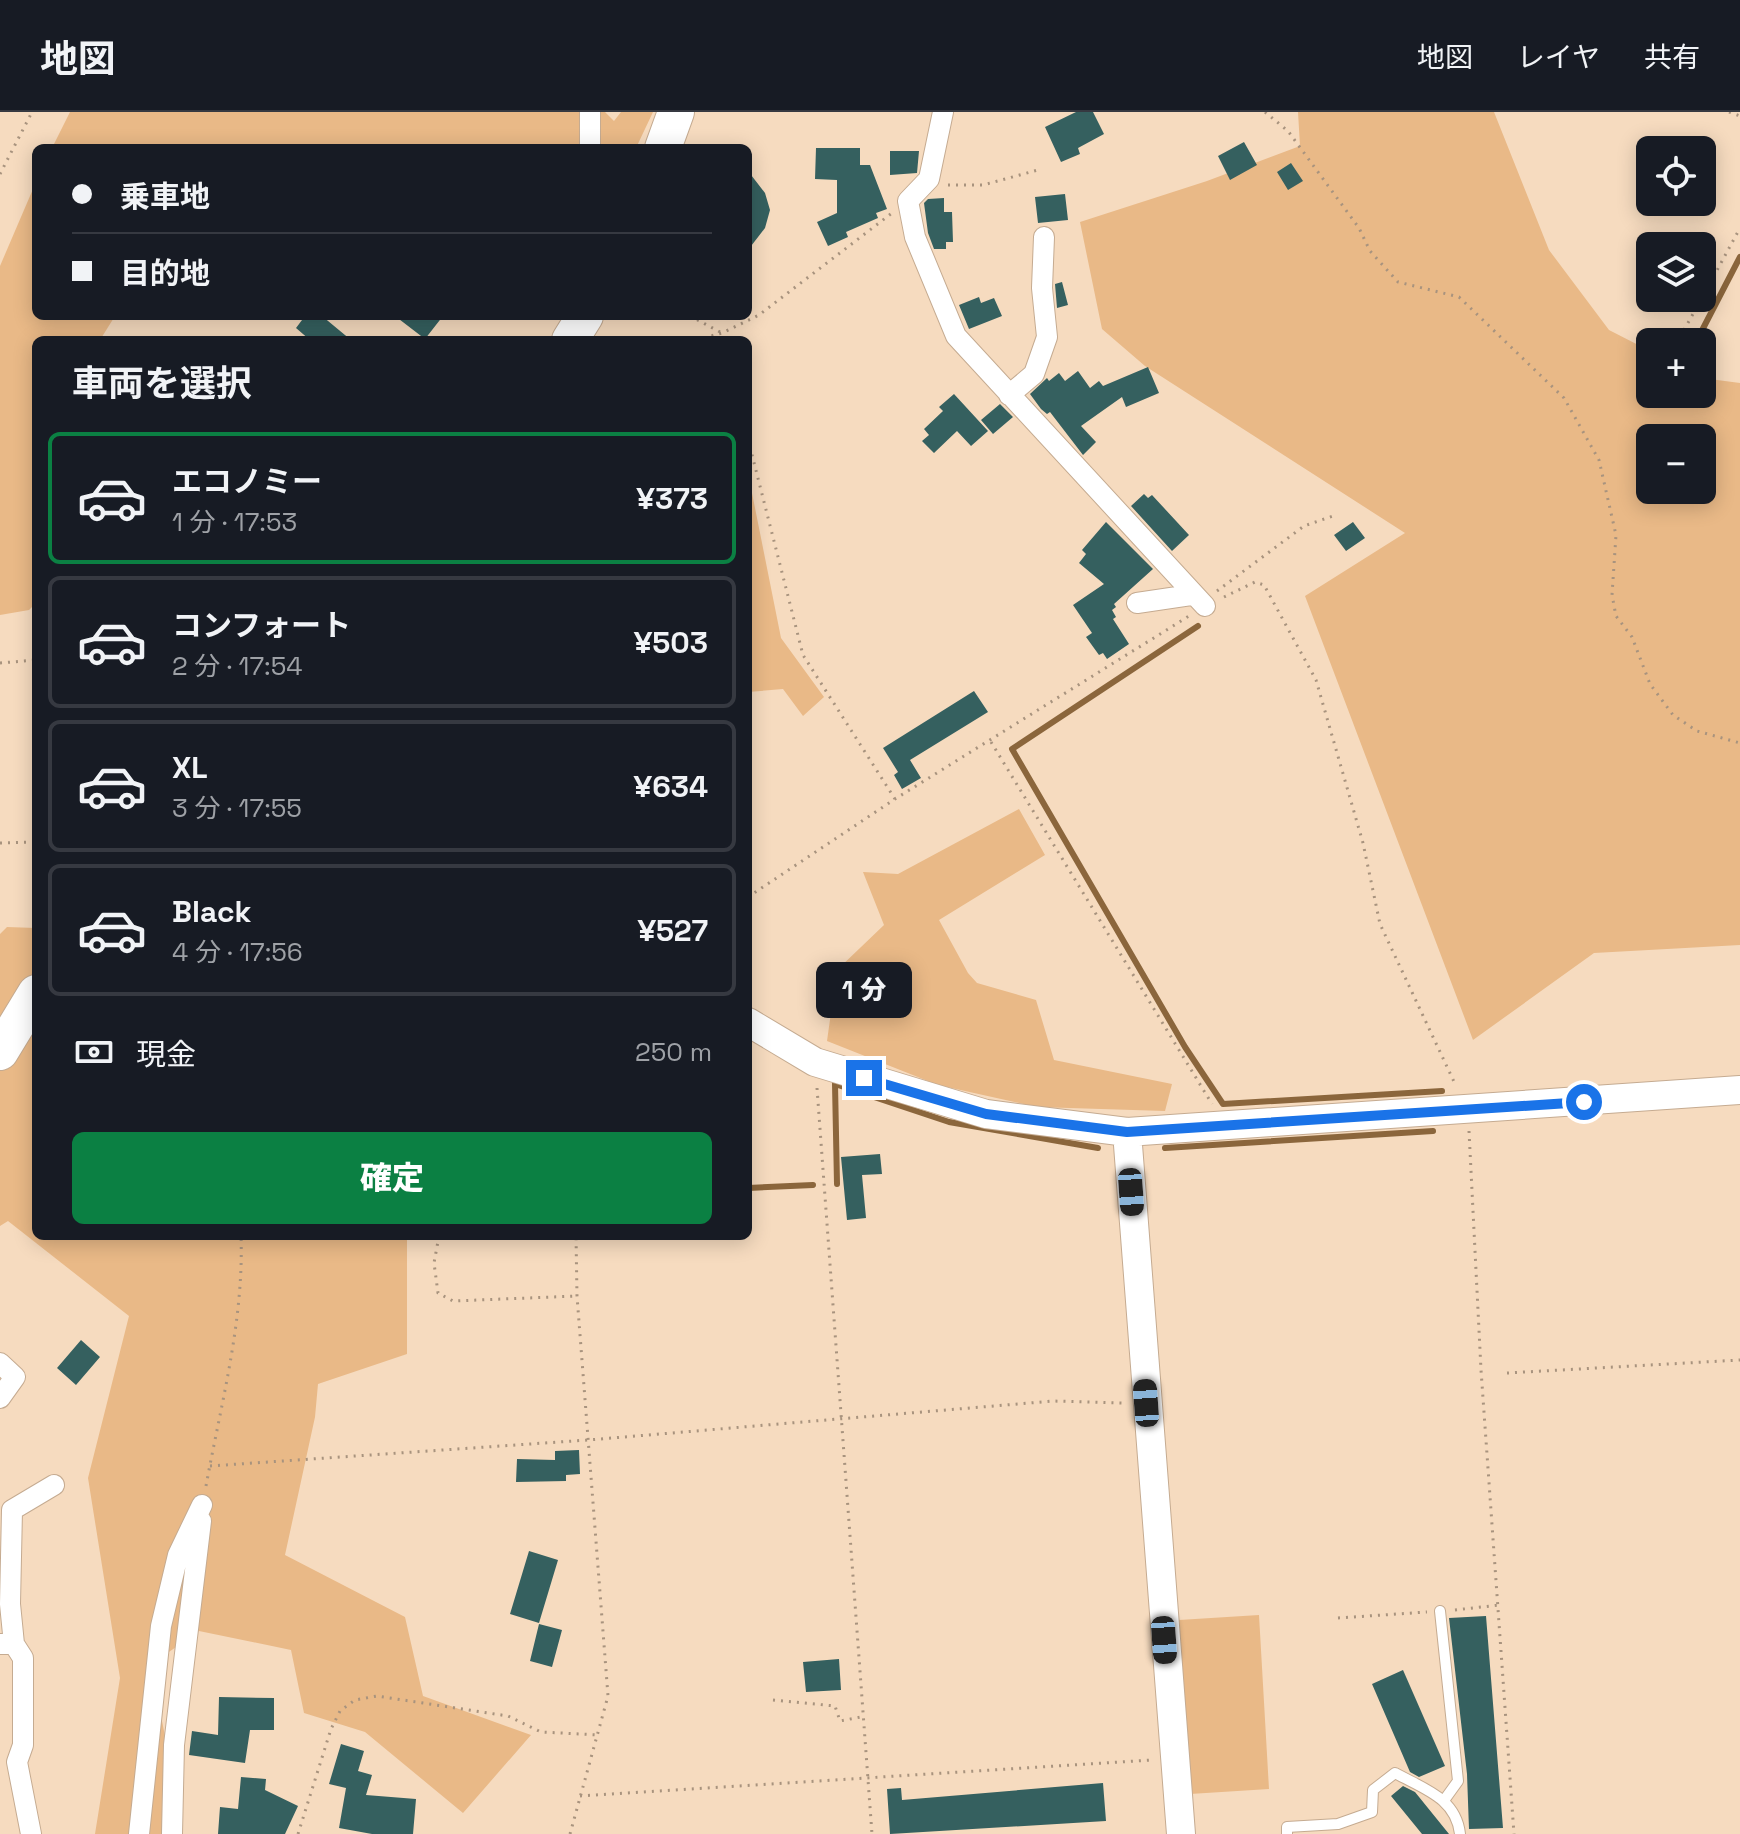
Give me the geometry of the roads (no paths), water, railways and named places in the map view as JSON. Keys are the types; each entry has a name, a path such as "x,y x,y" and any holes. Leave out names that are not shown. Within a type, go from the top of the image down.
{"highway":[{"path":"664,144 676,112"},
{"path":"0,1052 32,1000"}],"street":[{"path":"590,112 590,144"},
{"path":"943,112 929,179 908,201 915,237 956,336 1199,601 1137,603"},
{"path":"1009,395 1034,374 1047,337 1042,288 1044,237"},
{"path":"752,1024 815,1062 986,1114 1127,1132 1740,1090"},
{"path":"1127,1132 1181,1834"},
{"path":"0,1363 15,1377 0,1398"},
{"path":"31,1834 8,1762 23,1745 23,1658 7,1644 12,1510 54,1485"},
{"path":"139,1834 161,1626 178,1555 202,1505 174,1745 172,1834"}],"lane":[{"path":"1440,1611 1458,1781 1445,1799"},
{"path":"1287,1834 1287,1827 1338,1824 1372,1812 1373,1790 1395,1773 1445,1799 1458,1817 1460,1834"}],"waterway":[{"path":"1703,328 1740,257"},
{"path":"1198,626 1012,749 1185,1047 1223,1104 1442,1091"},
{"path":"837,1184 835,1084 949,1122 1098,1148"},
{"path":"1165,1148 1433,1131"},
{"path":"752,1188 813,1185"}]}
